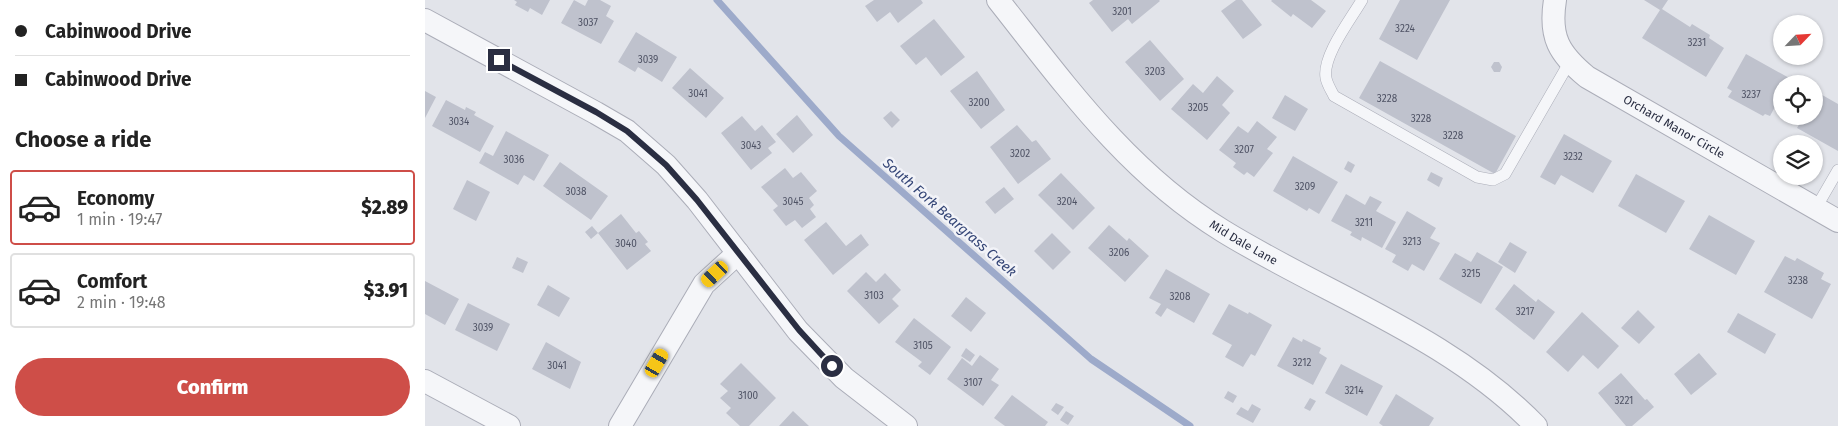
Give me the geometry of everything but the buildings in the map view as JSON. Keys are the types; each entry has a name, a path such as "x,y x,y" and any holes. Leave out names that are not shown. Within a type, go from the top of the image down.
{"street":[{"name":"Mid Dale Lane","path":"998,0 1081,105 1113,141 1166,191 1223,231 1416,337 1473,372 1536,426"},
{"name":"Orchard Manor Circle","path":"1555,0 1552,14 1553,29 1561,50 1569,63 1587,77 1831,214"},
{"path":"425,20 596,112 627,131 666,165 697,200 799,330 844,378 906,426"},
{"path":"620,426 704,284 738,253"},
{"path":"425,381 509,426"}],"lane":[{"path":"1362,0 1326,64 1325,79 1334,96 1477,177 1493,180 1505,174 1569,63"},
{"path":"1831,214 1838,170"}],"waterway":[{"name":"South Fork Beargrass Creek","path":"717,0 839,136 1091,359 1190,426"}],"route":[{"path":"499,60 596,112 627,131 666,165 697,200 799,330 832,366"}]}
